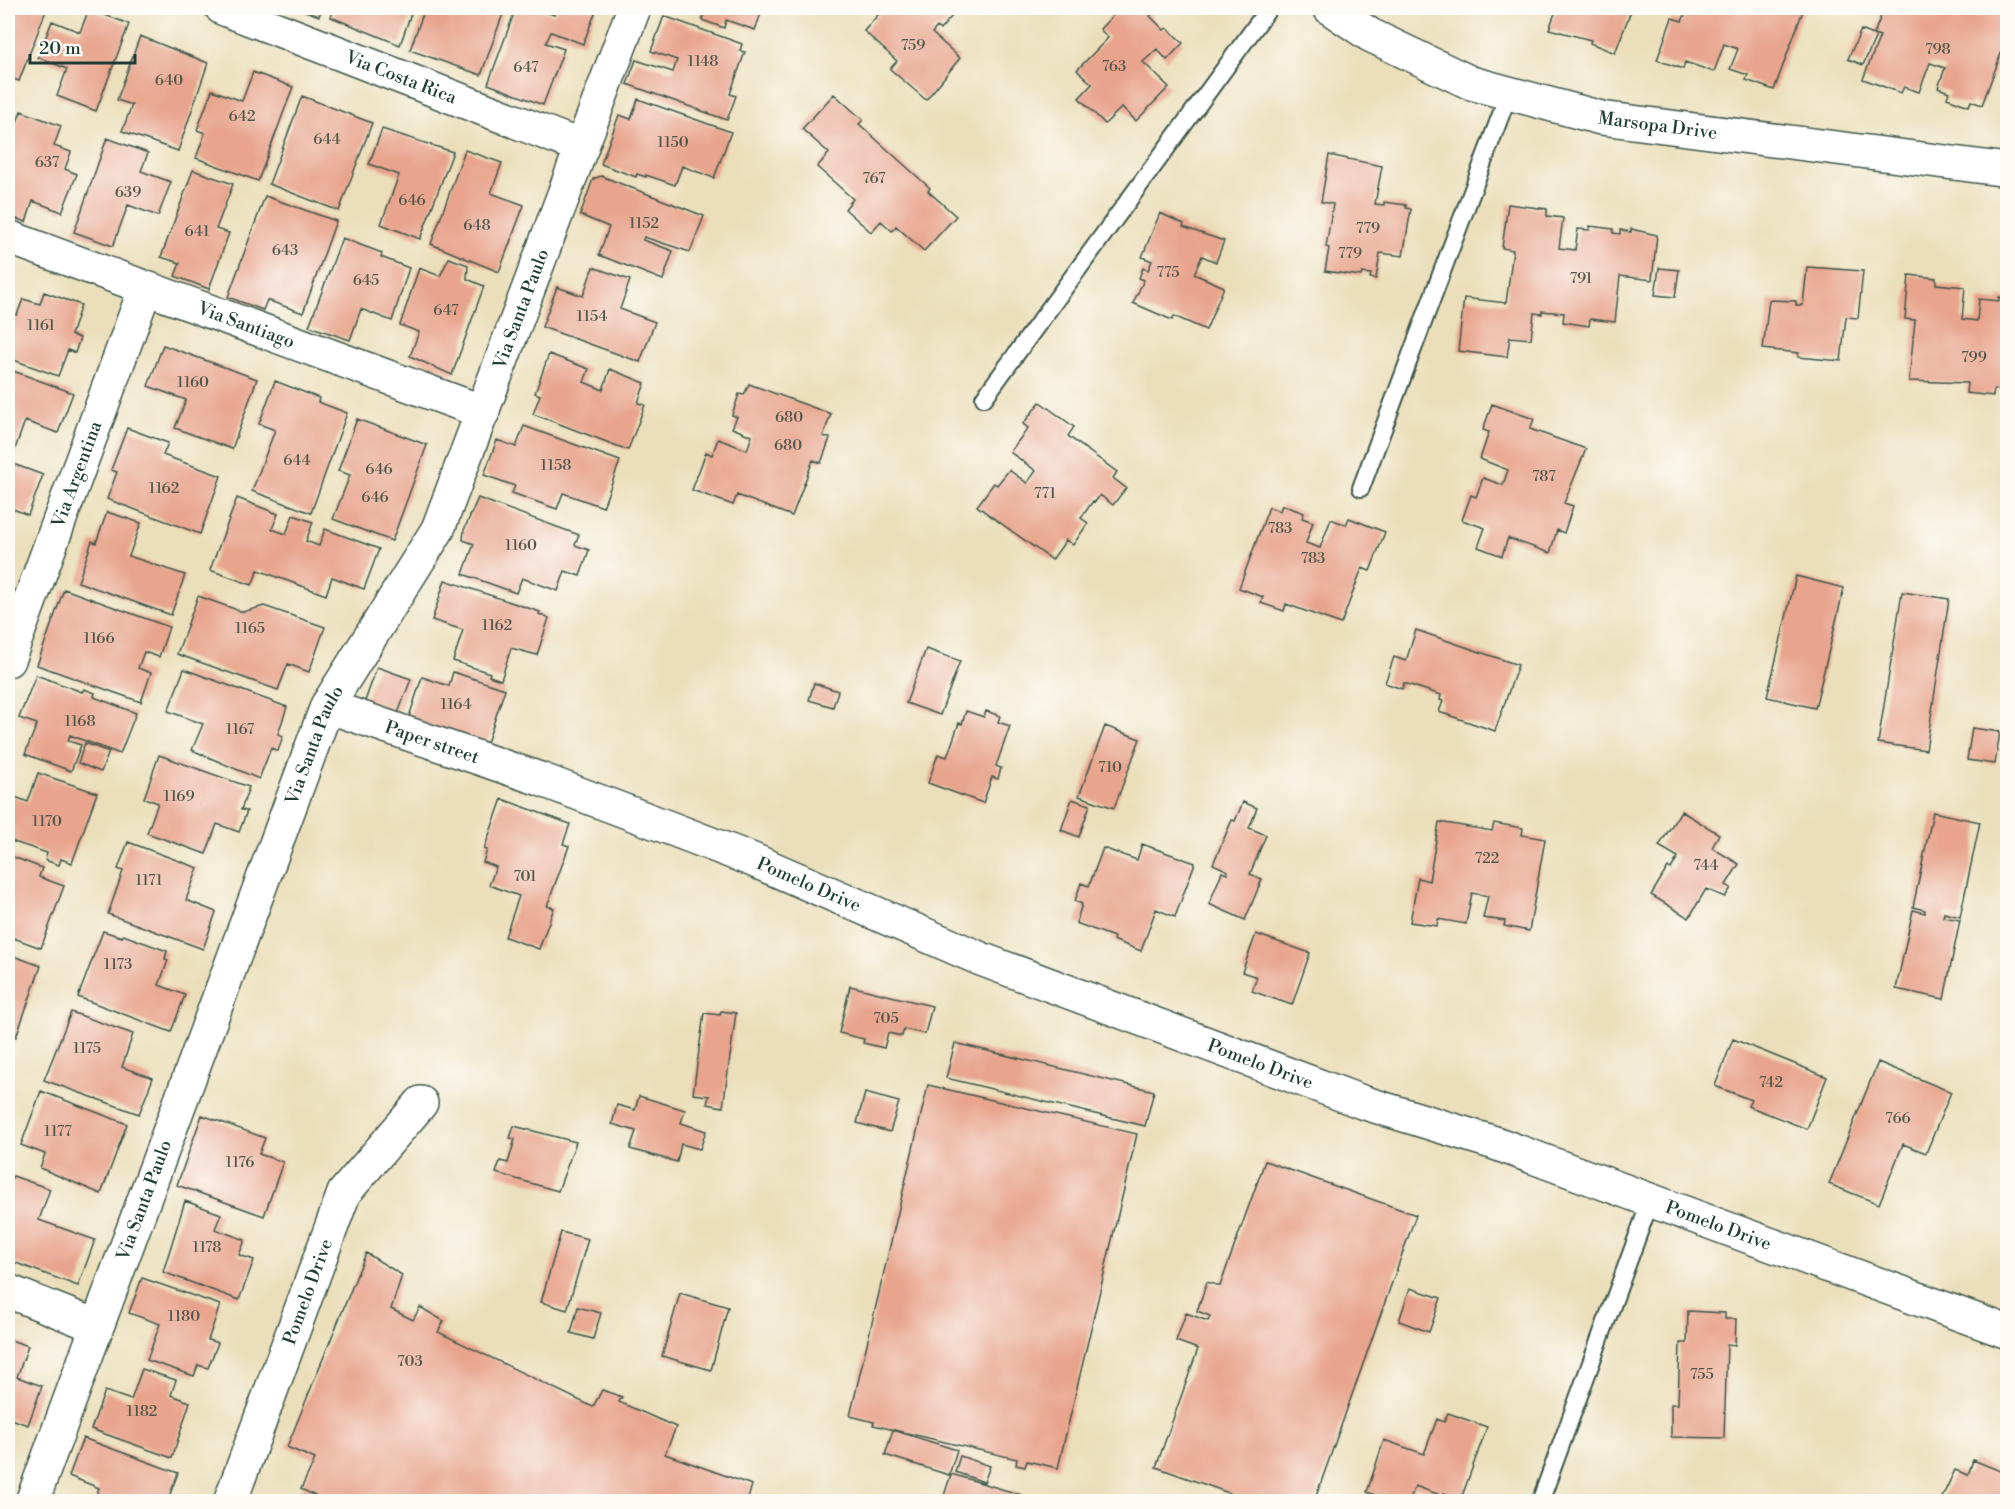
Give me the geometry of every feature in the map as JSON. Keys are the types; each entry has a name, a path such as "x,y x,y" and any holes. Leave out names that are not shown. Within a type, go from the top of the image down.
{"street":[{"name":"Via Costa Rica","path":"222,8 582,147"},
{"name":"Via Santa Paulo","path":"32,1502 96,1326 334,708 438,530 634,8"},
{"name":"Marsopa Drive","path":"1330,8 1370,35 1471,83 1601,118 2007,170"},
{"name":"Via Santiago","path":"8,237 483,412"},
{"name":"Via Argentina","path":"8,660 145,289"},
{"name":"Paper street","path":"334,708 523,774"},
{"name":"Pomelo Drive","path":"523,774 753,860 981,959 1362,1102 1495,1143 2007,1332"},
{"name":"Pomelo Drive","path":"230,1502 344,1193 421,1103"},
{"path":"8,1291 96,1326"}],"lane":[{"path":"984,398 1269,8"},
{"path":"1361,488 1509,93"},
{"path":"1540,1502 1650,1202"}],"building":[{"path":"8,8 47,8 19,81 8,77"},
{"path":"297,8 322,8 319,16"},
{"path":"334,8 413,8 400,45 331,17"},
{"path":"425,8 505,8 481,75 410,50"},
{"path":"516,8 542,8 541,10 554,15 557,8 587,8 596,11 583,44 551,32 546,43 564,49 543,105 488,84"},
{"path":"696,8 763,8 755,30 726,20 724,28 702,20 705,11"},
{"path":"884,8 958,9 940,30 937,27 932,33 960,58 926,100 890,69 897,61 864,31"},
{"path":"1120,8 1146,8 1152,14 1150,16 1164,30 1167,28 1183,43 1167,60 1157,49 1143,62 1169,87 1136,121 1122,107 1105,124 1079,98 1092,84 1077,70 1108,38 1100,29"},
{"path":"1557,8 1572,12 1574,8 1632,8 1615,53 1590,43 1591,40 1549,29"},
{"path":"1674,8 1804,8 1774,90 1746,80 1748,75 1730,69 1738,49 1724,44 1714,72 1685,62 1683,69 1657,60 1672,18 1682,21 1686,12"},
{"path":"1884,8 2008,8 2008,35 1982,105 1971,101 1969,106 1947,98 1949,92 1938,88 1945,68 1930,63 1919,92 1904,87 1901,93 1863,79 1880,36 1874,34"},
{"path":"89,9 129,24 96,111 57,96 67,69 38,57 52,21 80,32"},
{"path":"664,16 742,44 740,51 745,52 730,94 736,96 727,120 627,84 636,60 673,72 677,60 651,51"},
{"path":"1861,30 1876,36 1863,65 1848,59"},
{"path":"140,36 208,63 178,151 122,131 132,105 117,100"},
{"path":"253,72 293,87 258,181 196,158 205,133 197,130 212,90 242,101"},
{"path":"834,94 863,120 859,124 930,188 928,191 956,216 924,251 896,226 892,231 881,221 871,232 845,209 853,199 817,167 829,153 802,129"},
{"path":"302,96 372,123 339,211 269,184"},
{"path":"638,99 731,132 714,178 682,166 675,185 646,175 646,177 637,174 636,177 601,164 619,115 631,119"},
{"path":"21,111 61,126 54,146 71,152 65,169 77,174 62,212 33,201 26,222 8,216 8,148"},
{"path":"382,129 453,152 420,239 381,224 399,175 369,164"},
{"path":"107,138 148,153 141,171 171,182 158,216 128,205 113,246 74,232"},
{"path":"465,150 502,163 491,193 524,205 499,272 431,244"},
{"path":"1329,155 1382,166 1375,204 1384,205 1384,202 1406,205 1406,208 1411,209 1403,256 1380,253 1376,279 1370,278 1371,274 1362,273 1361,276 1325,271 1329,248 1326,247 1333,204 1321,202"},
{"path":"193,170 233,184 216,229 229,233 209,289 175,276 180,263 161,257"},
{"path":"601,176 704,216 690,252 644,237 643,240 673,251 663,280 599,255 609,227 580,215 593,179"},
{"path":"265,196 336,221 303,313 267,300 263,310 228,297"},
{"path":"1508,204 1547,209 1547,216 1563,218 1559,248 1575,250 1578,229 1590,230 1590,226 1613,229 1613,233 1620,234 1620,230 1631,232 1631,229 1657,235 1652,280 1620,276 1615,322 1590,319 1589,326 1563,322 1564,313 1542,311 1542,314 1534,313 1531,339 1510,337 1507,357 1458,351 1464,298 1506,303 1513,250 1502,248"},
{"path":"1160,213 1184,224 1183,227 1224,241 1216,262 1202,256 1194,274 1224,287 1206,330 1174,316 1172,320 1133,303 1144,280 1139,278 1143,268 1148,270 1152,261 1142,257"},
{"path":"342,238 382,253 381,257 409,268 392,321 361,309 350,340 309,326"},
{"path":"449,258 468,265 467,279 484,286 452,375 410,356 419,332 400,325 419,268 440,276"},
{"path":"593,267 630,280 620,309 655,322 640,362 542,327 557,287 583,296"},
{"path":"1807,267 1863,271 1858,318 1846,317 1841,361 1798,357 1799,353 1763,349 1769,300 1796,301 1796,305 1803,305"},
{"path":"1659,268 1679,270 1675,297 1655,295"},
{"path":"1909,275 1936,278 1936,284 1965,287 1962,319 1977,321 1979,299 1999,301 1999,297 2008,298 2008,391 1994,389 1993,396 1966,393 1967,383 1909,381 1915,320 1905,319"},
{"path":"44,292 81,305 71,335 80,338 75,353 68,350 58,376 8,358 8,312 17,315 23,299 40,304"},
{"path":"163,345 257,379 232,449 175,428 186,400 148,386"},
{"path":"549,354 589,369 584,382 603,390 610,369 645,383 638,403 645,405 628,450 533,414 540,395 535,393"},
{"path":"8,369 73,393 58,433 25,421 14,452 8,449"},
{"path":"275,381 319,398 318,402 347,413 311,513 252,491 275,430 259,424"},
{"path":"749,384 831,414 823,436 830,438 821,463 813,460 792,516 737,495 733,505 692,490 706,452 712,455 718,439 747,450 752,436 732,428 737,417 732,415 739,394 744,395"},
{"path":"1040,402 1074,427 1068,436 1117,472 1113,478 1126,488 1113,505 1100,495 1095,502 1093,501 1081,518 1088,523 1073,545 1066,540 1052,560 977,506 994,483 997,485 1009,470 1027,483 1036,471 1010,452 1028,428 1023,424"},
{"path":"1492,404 1534,419 1530,429 1586,449 1564,503 1573,506 1564,533 1557,530 1550,553 1508,538 1502,556 1478,547 1485,528 1462,520 1471,495 1476,497 1483,478 1503,485 1508,470 1480,459 1489,432 1483,430"},
{"path":"357,419 427,445 392,541 333,519 350,475 338,471"},
{"path":"524,426 620,461 603,507 563,493 557,509 512,493 515,486 484,475 497,440 516,447"},
{"path":"127,428 168,443 163,455 221,476 200,534 107,499 117,472 111,470"},
{"path":"8,462 43,475 28,515 8,507"},
{"path":"237,498 278,514 272,529 286,534 293,515 313,522 306,541 319,546 325,529 379,549 364,589 332,577 326,595 258,570 252,585 210,570"},
{"path":"478,498 579,535 575,545 589,550 580,576 565,571 558,591 522,578 516,593 463,574 474,544 463,540 464,530"},
{"path":"1282,505 1304,513 1302,518 1313,522 1306,543 1320,548 1331,519 1346,525 1349,518 1385,532 1370,571 1362,568 1341,624 1286,604 1284,611 1261,603 1263,597 1239,588 1269,507 1280,511"},
{"path":"107,512 141,523 129,556 185,575 171,615 78,582 92,541 96,543"},
{"path":"1796,576 1844,588 1815,708 1767,697"},
{"path":"445,580 540,612 539,614 549,618 537,655 511,648 501,680 489,676 490,673 453,661 463,630 432,620"},
{"path":"64,589 169,627 159,657 144,652 138,668 151,673 141,702 37,665"},
{"path":"1902,592 1949,599 1926,750 1878,743"},
{"path":"198,596 243,612 264,606 325,627 309,672 288,664 278,690 177,654"},
{"path":"1416,630 1518,665 1495,731 1439,712 1443,701 1440,700 1441,695 1404,683 1402,689 1385,683 1394,657 1406,661"},
{"path":"926,649 960,661 940,715 906,703"},
{"path":"377,667 411,679 397,716 364,704"},
{"path":"184,669 287,707 278,734 283,736 278,751 271,748 259,779 192,750 203,724 168,711"},
{"path":"453,672 505,689 486,746 408,720 422,677 449,686"},
{"path":"36,675 82,692 84,689 95,693 94,697 136,713 120,754 70,735 68,741 81,745 71,771 25,754 37,724 19,718"},
{"path":"814,683 838,691 833,707 809,700"},
{"path":"966,711 984,717 986,711 1000,716 998,722 1010,726 996,766 1001,768 998,779 992,777 983,803 928,783 938,754 947,757 959,723 962,724"},
{"path":"1105,726 1140,739 1114,808 1079,796"},
{"path":"1972,728 2000,732 1995,764 1967,760"},
{"path":"85,743 109,752 101,772 78,763"},
{"path":"159,755 249,787 241,810 247,811 239,832 217,824 206,854 147,833 158,803 144,798"},
{"path":"38,773 97,793 72,863 61,859 59,865 45,860 47,853 8,840 8,794 28,802"},
{"path":"502,799 570,824 563,844 569,846 547,906 554,908 539,949 505,937 519,896 489,885 496,867 483,862 487,850 484,849"},
{"path":"1072,799 1090,805 1079,837 1061,830"},
{"path":"1243,802 1257,808 1249,828 1266,835 1250,874 1262,879 1245,920 1209,904 1222,872 1227,874 1228,871 1213,864 1232,820 1235,821"},
{"path":"1681,811 1719,834 1712,848 1739,864 1726,885 1731,888 1725,897 1706,889 1689,918 1651,895 1668,867 1671,869 1678,857 1659,846"},
{"path":"1933,812 1980,822 1960,917 1944,913 1943,917 1960,920 1944,999 1896,989 1913,910 1925,913 1925,910 1913,907"},
{"path":"1439,822 1492,831 1494,823 1523,828 1522,835 1545,839 1529,931 1504,926 1505,921 1483,918 1488,896 1472,893 1466,924 1438,919 1437,926 1410,922 1418,878 1429,881"},
{"path":"128,842 198,868 186,900 216,912 203,949 108,914 123,871 118,869"},
{"path":"1142,844 1195,863 1175,917 1156,909 1141,951 1113,940 1114,937 1076,923 1082,904 1075,901 1081,883 1089,886 1103,848 1137,860"},
{"path":"8,855 42,868 39,877 64,886 41,948 8,936"},
{"path":"103,931 122,937 123,935 167,951 165,959 168,960 159,985 185,995 171,1032 78,997"},
{"path":"1256,934 1310,953 1292,1005 1252,991 1257,977 1242,972"},
{"path":"8,954 41,966 16,1037 8,1034"},
{"path":"850,986 932,1006 925,1034 904,1029 902,1036 888,1033 884,1048 863,1043 864,1039 839,1033"},
{"path":"721,1011 736,1013 723,1107 707,1104 709,1096 693,1094 704,1013 720,1015"},
{"path":"71,1012 133,1034 122,1067 153,1078 139,1114 44,1080"},
{"path":"1733,1039 1827,1077 1807,1129 1748,1106 1751,1100 1715,1086"},
{"path":"955,1043 1154,1091 1145,1126 946,1078"},
{"path":"1878,1062 1951,1092 1926,1153 1903,1144 1879,1204 1829,1184"},
{"path":"928,1085 1137,1134 1058,1468 1027,1461 1025,1467 1016,1465 1017,1459 873,1425 874,1422 850,1416"},
{"path":"41,1091 127,1124 101,1194 40,1168 45,1154 21,1145"},
{"path":"865,1093 899,1102 890,1132 857,1123"},
{"path":"639,1096 685,1110 681,1123 706,1131 700,1149 681,1144 677,1162 630,1149 636,1131 612,1124 617,1105 635,1110"},
{"path":"202,1115 265,1138 259,1154 283,1162 264,1216 177,1185"},
{"path":"514,1126 576,1142 558,1191 496,1173 500,1161 508,1163 515,1139 510,1138"},
{"path":"1265,1161 1416,1215 1314,1502 1254,1502 1156,1467 1198,1349 1176,1341 1186,1313 1208,1321 1210,1316 1197,1311 1207,1282 1220,1286"},
{"path":"13,1176 50,1189 39,1220 95,1240 78,1286 8,1260 8,1177"},
{"path":"185,1201 221,1214 215,1229 245,1240 239,1255 254,1260 239,1300 163,1272"},
{"path":"561,1232 588,1239 567,1310 541,1302"},
{"path":"366,1253 402,1275 391,1309 413,1320 420,1307 444,1321 438,1332 593,1407 602,1390 622,1397 619,1402 676,1427 665,1454 752,1485 747,1502 327,1502 301,1489 315,1459 287,1447"},
{"path":"142,1278 220,1305 208,1340 218,1343 208,1368 198,1365 194,1376 147,1360 160,1324 129,1313"},
{"path":"1410,1288 1441,1298 1429,1332 1399,1321"},
{"path":"680,1293 728,1307 711,1370 662,1356"},
{"path":"578,1307 601,1313 593,1339 571,1333"},
{"path":"1688,1311 1725,1313 1725,1319 1736,1319 1735,1345 1727,1344 1724,1438 1671,1437 1671,1404 1678,1404 1680,1343 1687,1343"},
{"path":"8,1339 28,1346 17,1377 42,1386 28,1425 8,1418"},
{"path":"142,1369 176,1380 171,1395 190,1402 172,1458 91,1429 105,1391 131,1400"},
{"path":"1448,1413 1487,1427 1461,1499 1444,1493 1443,1496 1415,1486 1409,1502 1394,1502 1367,1492 1384,1440 1424,1454 1437,1419 1444,1422"},
{"path":"893,1430 957,1450 949,1475 885,1455"},
{"path":"83,1438 178,1473 167,1502 94,1502 99,1488 69,1476"},
{"path":"960,1456 990,1466 984,1482 955,1472"},
{"path":"1973,1460 2008,1474 2008,1502 1940,1502 1955,1470 1968,1475"},
{"path":"951,1474 1022,1495 1020,1502 942,1502"}]}
